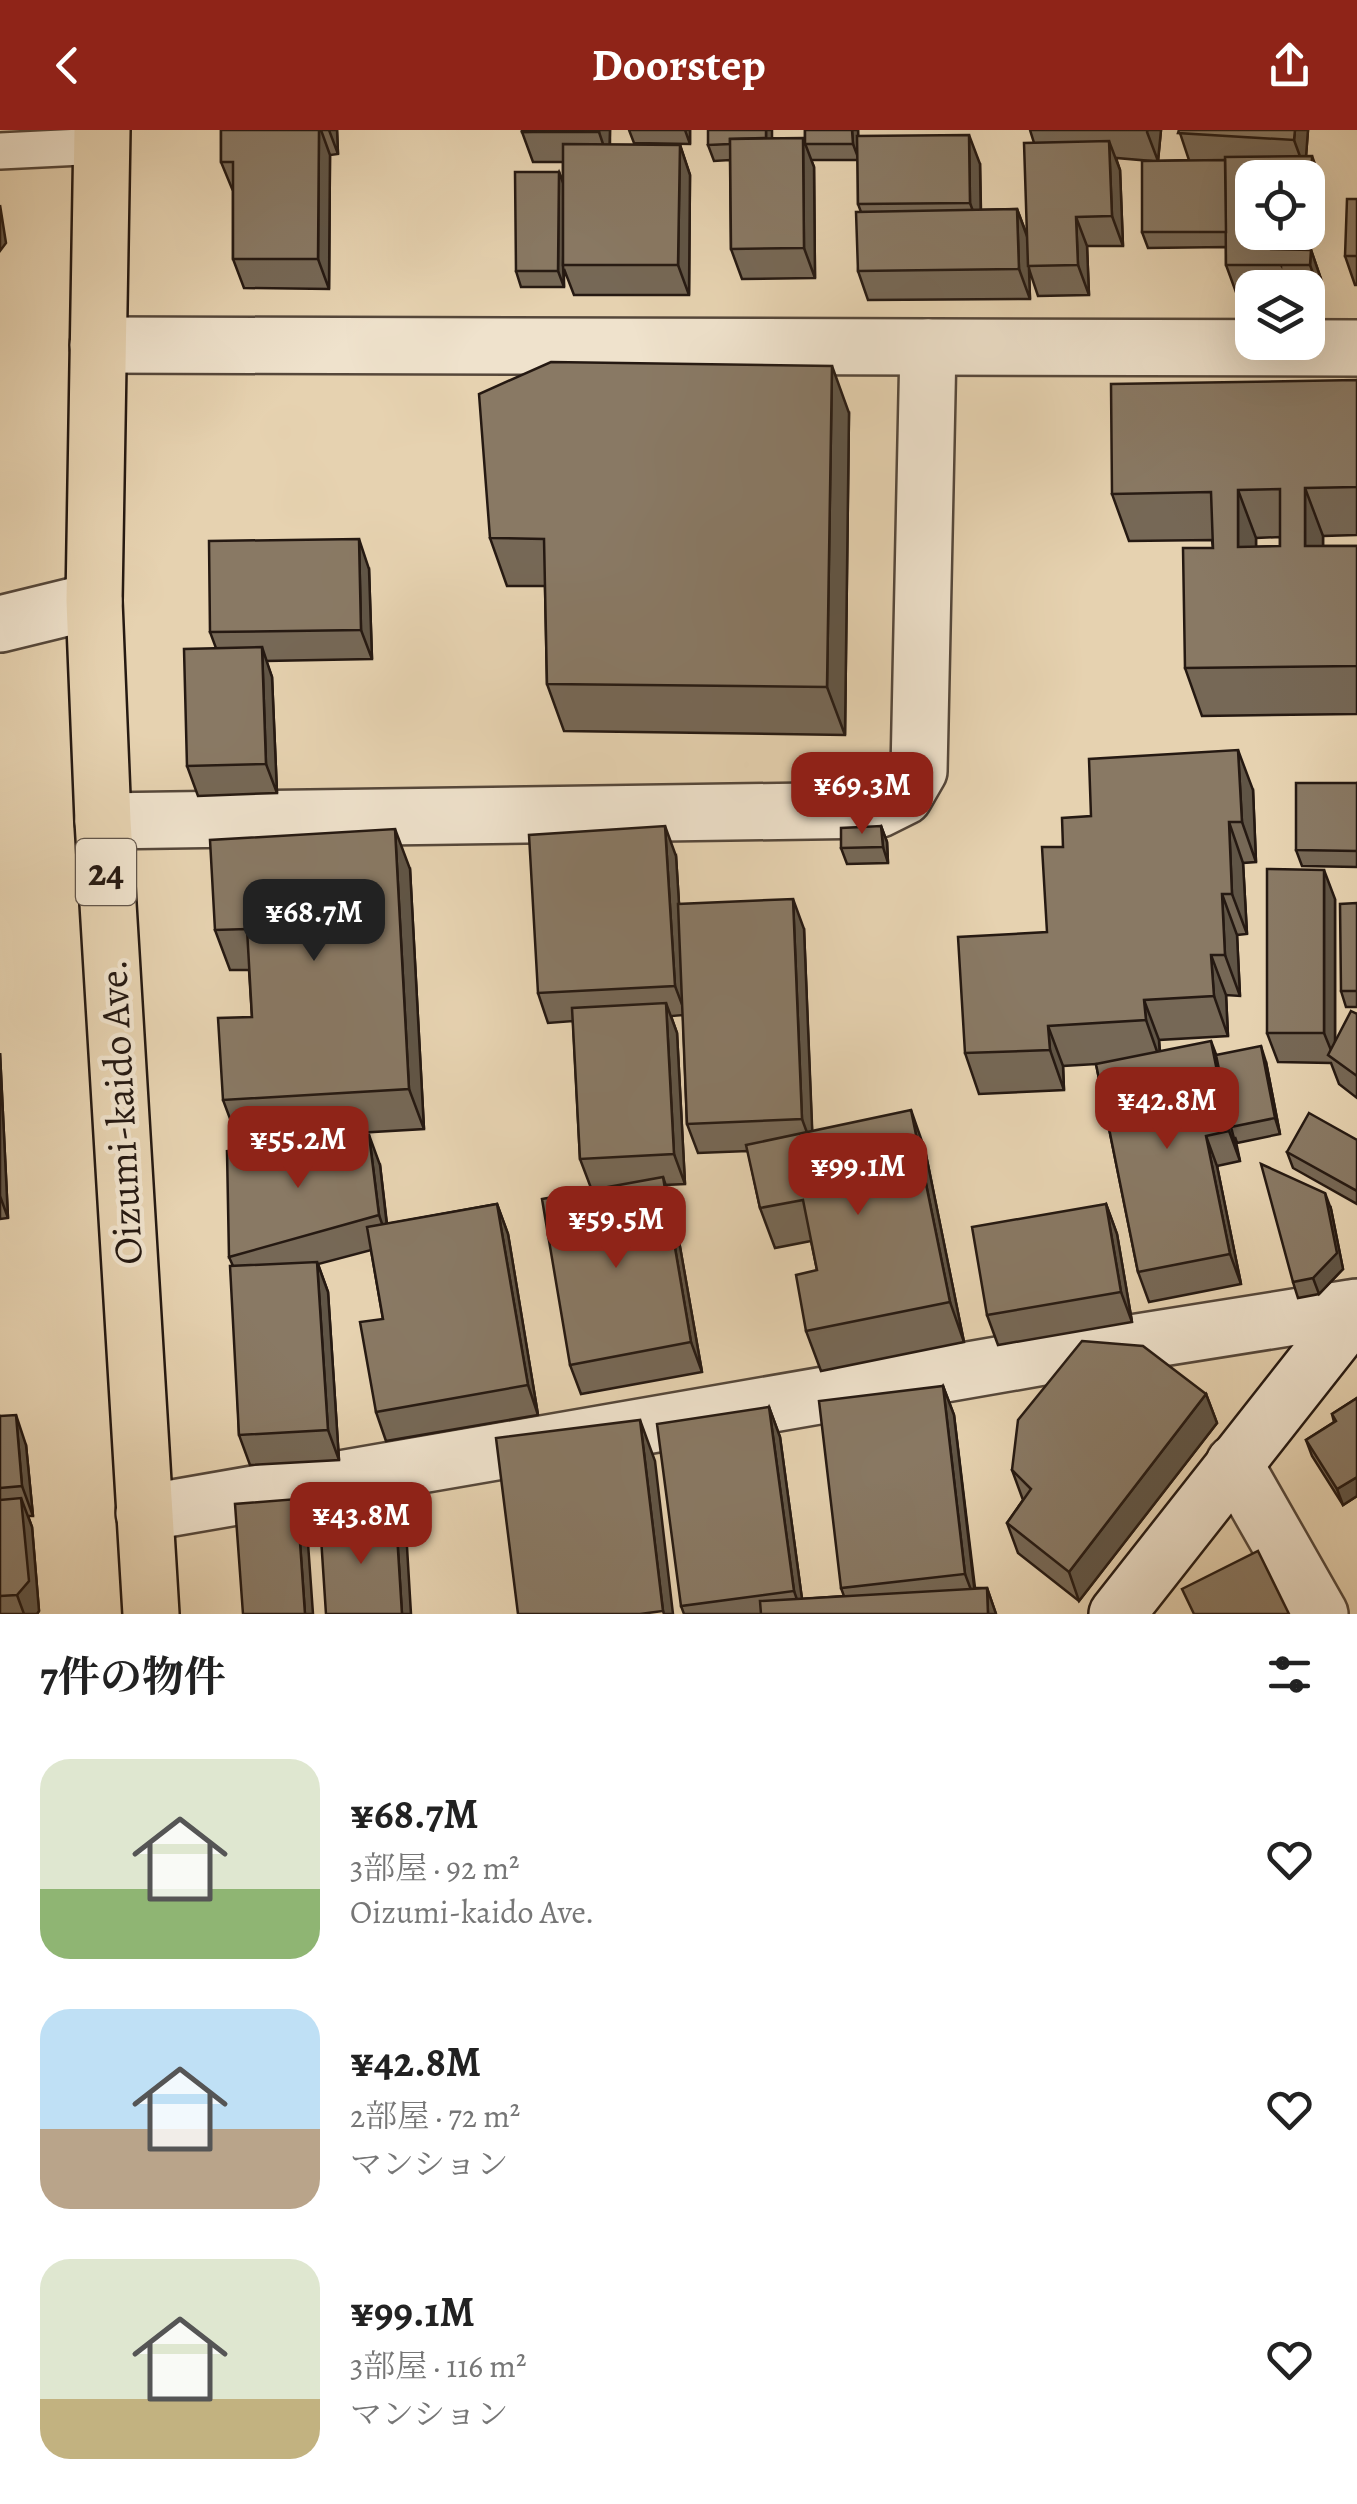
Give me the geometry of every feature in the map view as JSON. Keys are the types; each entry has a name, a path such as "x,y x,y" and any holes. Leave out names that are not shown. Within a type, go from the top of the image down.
{"main road":[{"name":"Oizumi-kaido Ave.","path":"102,138 94,601 103,821 150,1614"}],"street":[{"path":"98,345 1357,348"},
{"path":"103,821 878,810 904,797 919,770 928,347"},
{"path":"0,624 94,601"},
{"path":"144,1513 1011,1363 1357,1308"},
{"path":"1117,1614 1357,1308"},
{"path":"1234,1463 1320,1614"}],"lane":[{"path":"0,152 102,138"}],"building":[{"path":"221,130 319,130 318,259 233,259 233,162 221,162"},
{"path":"599,130 599,132 522,132"},
{"path":"708,130 766,130 766,138 730,139 730,144 708,145"},
{"path":"805,130 852,130 853,144 805,144"},
{"path":"1295,130 1294,140 1178,133"},
{"path":"969,135 970,203 858,204 857,136"},
{"path":"803,138 804,248 731,249 730,139"},
{"path":"1109,141 1112,216 1076,217 1078,265 1028,266 1024,143"},
{"path":"563,144 680,145 678,265 563,265"},
{"path":"1312,156 1312,160 1235,160 1235,250 1311,250 1310,265 1226,265 1225,157"},
{"path":"1225,160 1226,232 1142,232 1142,161"},
{"path":"515,172 559,172 558,271 516,271"},
{"path":"1347,199 1357,199 1357,256 1345,256"},
{"path":"1017,209 1019,269 858,271 856,212"},
{"path":"551,362 832,366 827,687 547,684 544,539 490,538 479,394"},
{"path":"1357,380 1357,487 1305,488 1305,546 1357,546 1357,666 1185,668 1183,548 1213,548 1211,492 1112,494 1111,384","holes":["1280,489 1280,546 1238,547 1238,490"]},
{"path":"359,539 361,630 210,632 209,541"},
{"path":"262,647 266,764 187,766 184,649"},
{"path":"1238,750 1242,822 1229,822 1232,894 1222,894 1225,955 1211,955 1214,996 1144,1000 1146,1020 1048,1026 1050,1050 965,1053 958,937 1047,932 1042,847 1063,847 1062,818 1091,816 1089,759"},
{"path":"1296,783 1357,783 1357,851 1296,850"},
{"path":"665,826 675,986 538,993 529,835"},
{"path":"881,826 883,847 841,848 841,828"},
{"path":"395,829 409,1089 223,1100 218,1018 252,1017 247,929 215,930 210,840"},
{"path":"1267,869 1324,870 1324,1033 1267,1033"},
{"path":"793,899 802,1119 687,1124 678,904"},
{"path":"1357,903 1357,991 1341,991 1340,904"},
{"path":"666,1003 674,1154 580,1159 572,1008"},
{"path":"1351,1011 1357,1014 1357,1076 1328,1055"},
{"path":"1211,1041 1229,1131 1206,1136 1230,1254 1138,1272 1096,1064"},
{"path":"1261,1046 1275,1118 1231,1127 1216,1055"},
{"path":"911,1110 950,1302 806,1331 796,1275 817,1270 803,1200 760,1208 746,1145"},
{"path":"1309,1113 1357,1140 1357,1191 1287,1152"},
{"path":"369,1135 379,1215 229,1257 227,1151"},
{"path":"1261,1164 1325,1193 1337,1253 1313,1278 1293,1282"},
{"path":"663,1177 691,1342 570,1365 542,1199"},
{"path":"497,1204 528,1385 376,1412 360,1322 383,1319 367,1227"},
{"path":"1106,1204 1121,1292 987,1315 972,1227"},
{"path":"317,1262 328,1430 239,1435 230,1266"},
{"path":"1082,1341 1143,1346 1206,1394 1069,1572 1007,1523 1031,1489 1012,1470 1018,1420"},
{"path":"943,1386 965,1574 841,1588 819,1401"},
{"path":"1357,1398 1357,1477 1337,1489 1306,1440 1336,1421 1332,1414"},
{"path":"769,1407 794,1591 681,1606 657,1424"},
{"path":"16,1415 22,1486 0,1488 0,1416"},
{"path":"640,1420 663,1611 518,1614 496,1438"},
{"path":"21,1498 29,1581 17,1595 0,1596 0,1500"},
{"path":"297,1499 305,1614 243,1614 235,1504"},
{"path":"396,1518 402,1614 326,1614 320,1522"},
{"path":"1258,1551 1289,1614 1194,1614 1182,1589"},
{"path":"987,1588 988,1614 761,1614 760,1601"}]}
